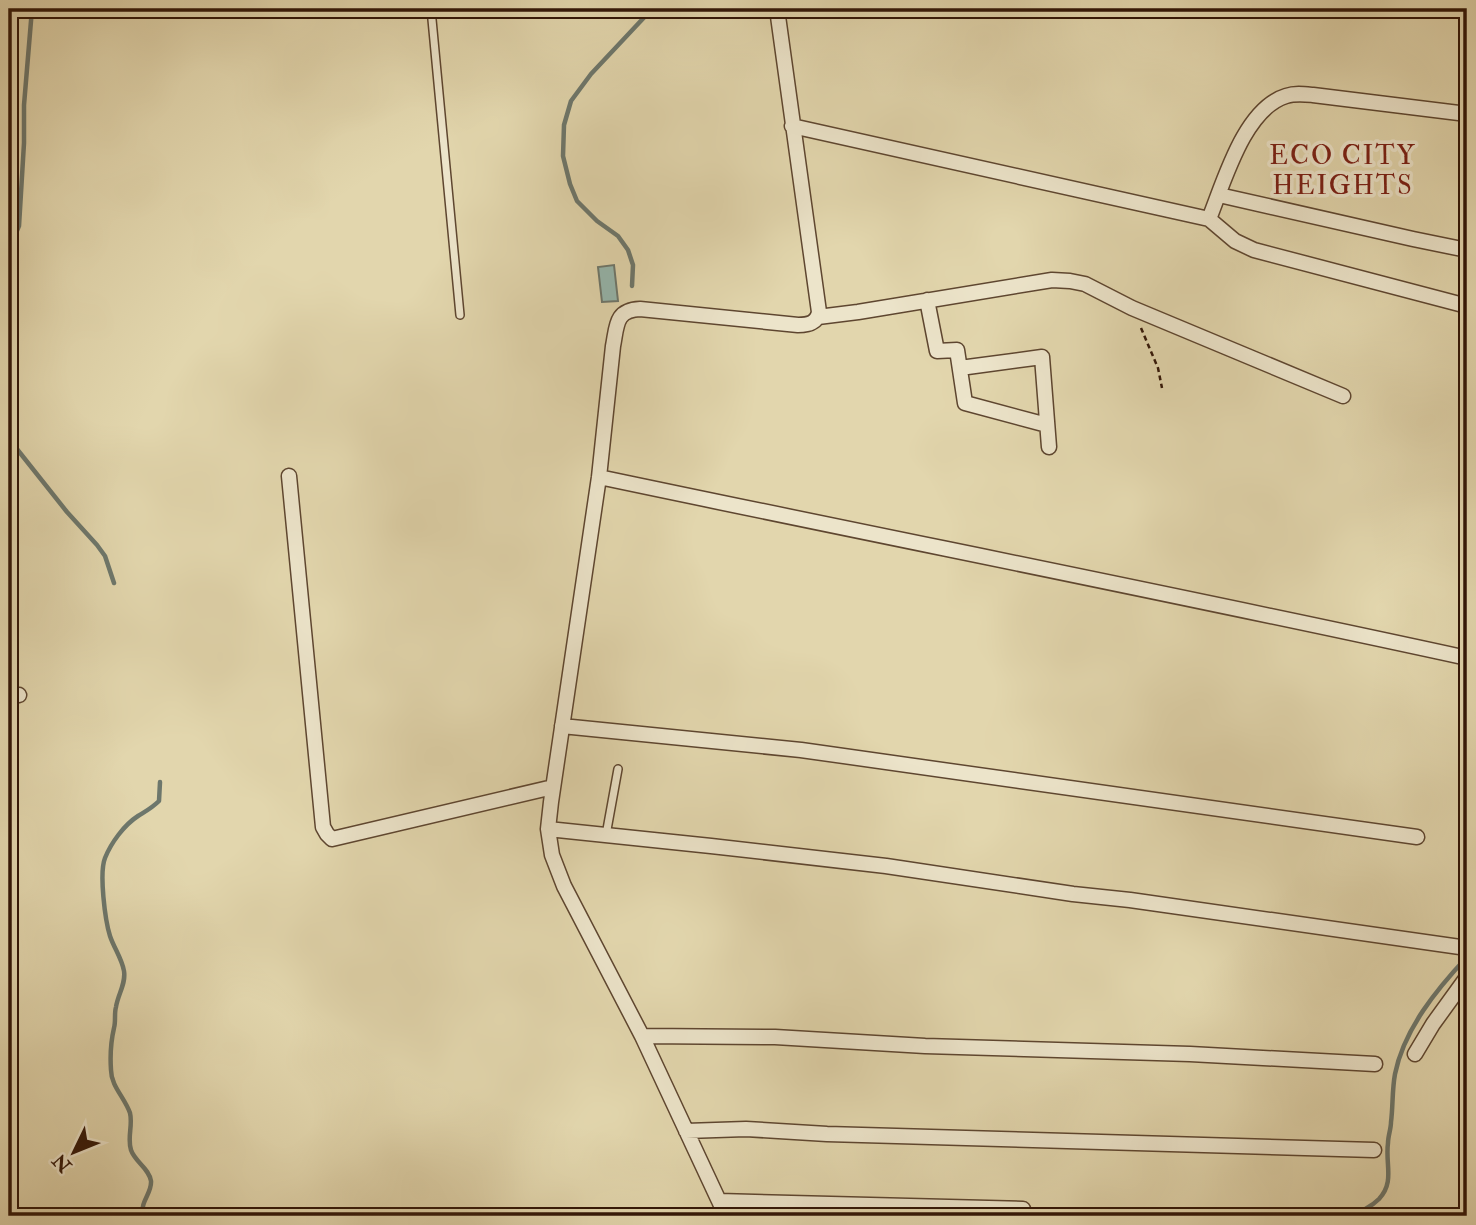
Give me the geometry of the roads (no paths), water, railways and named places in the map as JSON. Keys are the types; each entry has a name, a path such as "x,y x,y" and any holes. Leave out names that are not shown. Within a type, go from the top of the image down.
{"street":[{"path":"726,1216 642,1036 564,886 552,855 548,829 599,477 617,324 624,313 639,309 798,325 812,324 818,317 777,9"},
{"path":"1209,219 1245,132 1262,112 1283,96 1295,93 1467,114"},
{"path":"792,126 1209,219 1235,241 1254,250 1467,306"},
{"path":"1219,195 1467,250"},
{"path":"818,317 1062,280 1085,284 1132,308 1343,396"},
{"path":"927,300 937,351 957,350 965,403 1047,425"},
{"path":"960,368 1042,357 1049,447"},
{"path":"289,476 323,827 327,834 332,839 553,787"},
{"path":"599,477 1467,658"},
{"path":"562,726 801,750 1418,836"},
{"path":"548,829 886,866 1048,891 1130,900 1467,948"},
{"path":"1415,1054 1467,977"},
{"path":"642,1036 775,1037 1375,1064"},
{"path":"686,1131 746,1129 841,1135 1374,1150"},
{"path":"719,1201 1023,1209"}],"lane":[{"path":"431,9 460,314"},
{"path":"606,835 618,769"}],"water":[{"path":"614,265 618,301 602,302 598,267"}],"waterway":[{"path":"9,250 19,226 24,105 32,9"},
{"path":"632,286 633,265 628,250 618,236 597,221 577,201 563,156 564,125 571,101 591,74 652,9"},
{"path":"9,439 97,545 105,556 114,583"},
{"path":"143,1216 143,1206 151,1181 148,1172 131,1150 130,1113 112,1076 111,1049 115,1010 123,985 124,971 108,929 103,897 103,865 111,846 128,824 159,801 160,782"},
{"path":"1330,1216 1362,1211 1384,1193 1388,1179 1387,1151 1394,1080 1399,1057 1423,1011 1467,957"}],"district":[{"name":"ECO CITY HEIGHTS","path":"1343,170"}]}
